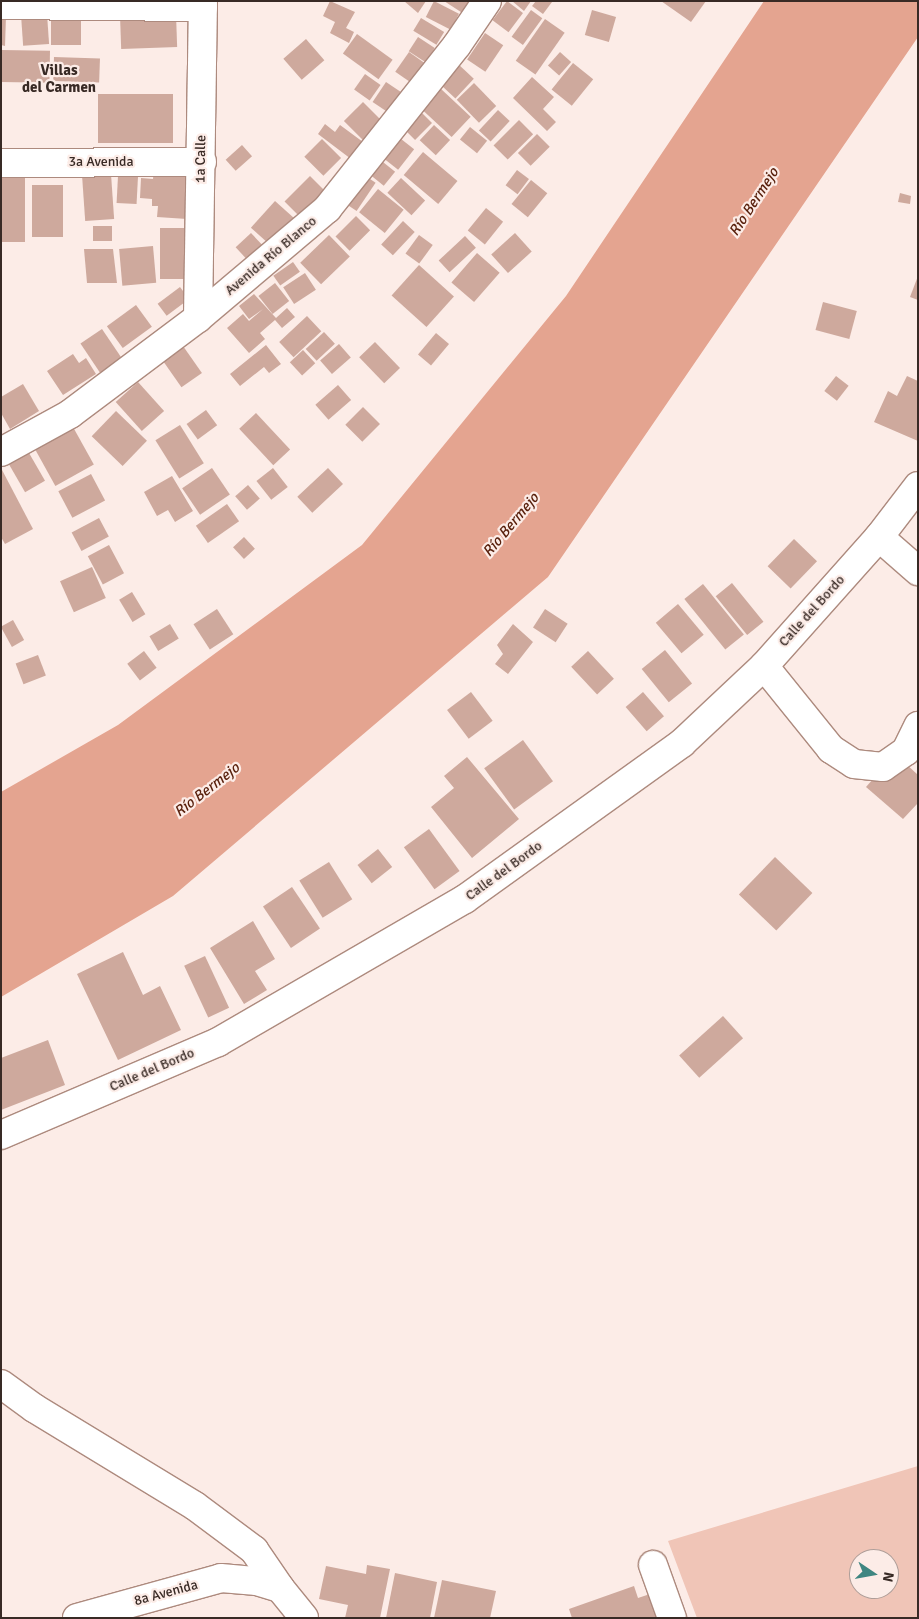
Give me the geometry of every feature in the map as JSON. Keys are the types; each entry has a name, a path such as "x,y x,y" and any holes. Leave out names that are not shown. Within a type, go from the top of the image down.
{"street":[{"name":"Avenida Río Blanco","path":"1,452 70,414 198,318 326,209 457,45 487,1"},
{"name":"1a Calle","path":"198,318 202,162 203,4"},
{"path":"1,5 203,4"},
{"name":"3a Avenida","path":"1,163 202,162"},
{"name":"Calle del Bordo","path":"1,1134 218,1042 465,899 682,743 764,666 879,537 918,486"},
{"path":"879,537 918,571"},
{"path":"764,666 830,749 854,764 883,767 906,751 918,726"},
{"path":"1,1384 34,1408 210,1517 254,1550 268,1585 304,1618"},
{"path":"653,1566 672,1618"},
{"name":"8a Avenida","path":"77,1618 221,1578 268,1585"}],"shaded area":[{"path":"918,1466 918,1618 697,1618 668,1541"}],"water":[{"name":"Río Bermejo","path":"764,1 918,1 918,37 548,577 173,896 1,997 1,792 118,725 362,545 566,296"}],"building":[{"path":"330,1 355,12 346,28 354,32 349,43 330,33 335,22 323,16"},
{"path":"404,1 426,1 418,13"},
{"path":"434,1 459,14 451,30 426,17"},
{"path":"444,1 469,1 471,3 464,14"},
{"path":"507,1 523,13 509,32 493,20"},
{"path":"512,1 531,1 524,11"},
{"path":"536,1 552,2 543,14 532,6"},
{"path":"661,1 706,1 691,22"},
{"path":"531,10 542,18 523,45 512,37"},
{"path":"592,10 616,17 609,42 585,35"},
{"path":"51,13 81,13 81,45 51,45"},
{"path":"47,14 49,44 23,46 21,16"},
{"path":"176,14 177,47 121,49 120,16"},
{"path":"1,16 6,16 5,46 1,45"},
{"path":"421,18 444,32 436,45 413,31"},
{"path":"545,19 565,33 535,75 516,61"},
{"path":"485,33 503,45 485,72 467,60"},
{"path":"357,34 393,60 378,79 343,53"},
{"path":"418,37 435,48 426,62 409,51"},
{"path":"306,39 324,60 302,80 283,59"},
{"path":"1,50 50,51 49,83 1,82"},
{"path":"409,52 425,63 411,83 395,72"},
{"path":"560,52 571,62 559,75 548,65"},
{"path":"54,57 100,59 99,83 53,81"},
{"path":"457,63 474,79 455,98 439,83"},
{"path":"573,63 593,79 572,106 552,89"},
{"path":"365,74 381,85 370,100 354,90"},
{"path":"532,77 554,97 543,109 556,122 547,131 513,98"},
{"path":"386,82 401,92 388,112 373,102"},
{"path":"474,83 496,106 479,123 457,100"},
{"path":"440,88 471,117 452,137 421,108"},
{"path":"98,94 173,94 173,143 98,143"},
{"path":"363,102 384,123 365,142 344,121"},
{"path":"498,110 510,121 491,141 479,130"},
{"path":"420,111 432,123 415,140 403,128"},
{"path":"519,120 533,134 508,160 494,145"},
{"path":"325,124 335,132 340,125 363,142 351,159 318,134"},
{"path":"434,125 450,140 436,155 420,140"},
{"path":"470,127 487,141 477,153 460,139"},
{"path":"537,134 550,147 531,166 518,153"},
{"path":"396,135 414,149 398,170 380,155"},
{"path":"322,139 341,158 323,176 304,157"},
{"path":"242,145 252,156 236,171 226,160"},
{"path":"423,152 457,181 438,204 404,175"},
{"path":"378,158 395,172 384,186 367,172"},
{"path":"154,168 191,171 187,219 157,217 158,206 152,206 152,199 140,198 141,178 153,179"},
{"path":"517,170 529,179 518,194 506,185"},
{"path":"1,173 25,173 25,242 1,242"},
{"path":"111,174 114,219 85,221 82,176"},
{"path":"364,175 376,183 357,211 345,203"},
{"path":"118,176 138,177 137,204 117,203"},
{"path":"310,176 326,192 301,218 285,201"},
{"path":"401,178 425,201 411,215 387,193"},
{"path":"531,180 547,193 528,217 511,204"},
{"path":"32,185 63,185 63,237 32,237"},
{"path":"378,189 404,210 385,233 359,212"},
{"path":"900,193 911,196 910,204 898,202"},
{"path":"275,201 295,219 271,246 251,228"},
{"path":"486,208 503,222 485,244 468,231"},
{"path":"356,216 370,230 350,251 335,237"},
{"path":"403,221 415,232 393,255 381,244"},
{"path":"93,226 112,226 112,241 93,241"},
{"path":"160,228 191,228 191,279 160,279"},
{"path":"251,233 266,249 251,263 236,247"},
{"path":"515,233 532,252 508,273 491,254"},
{"path":"329,235 350,257 321,284 300,263"},
{"path":"419,235 433,245 419,264 405,254"},
{"path":"465,236 476,248 450,272 439,261"},
{"path":"153,246 156,283 122,286 119,249"},
{"path":"84,249 113,249 117,283 87,283"},
{"path":"477,253 500,273 474,302 451,282"},
{"path":"293,262 300,272 280,286 273,276"},
{"path":"419,265 454,296 426,327 392,295"},
{"path":"305,273 316,290 294,304 283,287"},
{"path":"918,276 918,300 910,297"},
{"path":"275,283 289,301 273,314 258,296"},
{"path":"180,287 189,299 167,316 158,304"},
{"path":"254,294 276,318 287,308 295,317 282,328 275,320 260,333 265,339 249,353 227,328 243,314 249,321 263,309 249,319 239,306"},
{"path":"823,302 857,311 849,339 815,330"},
{"path":"136,305 152,327 123,348 107,326"},
{"path":"307,316 321,331 294,357 279,342"},
{"path":"102,329 122,359 101,373 80,344"},
{"path":"324,332 335,344 317,361 306,349"},
{"path":"436,333 449,344 431,365 418,354"},
{"path":"375,342 400,368 384,383 359,357"},
{"path":"339,344 351,358 332,374 320,360"},
{"path":"266,345 281,364 269,373 264,367 240,386 230,374"},
{"path":"183,346 202,373 181,387 163,360"},
{"path":"303,350 315,363 302,375 290,362"},
{"path":"73,354 79,363 86,358 96,374 63,395 47,371"},
{"path":"836,376 849,386 837,401 824,391"},
{"path":"907,376 918,381 918,441 874,422 888,391 897,396"},
{"path":"138,382 164,411 142,431 116,402"},
{"path":"23,384 39,411 10,429 1,413 1,397"},
{"path":"338,385 351,400 328,420 315,405"},
{"path":"363,407 380,424 362,442 345,425"},
{"path":"206,410 217,425 198,439 187,424"},
{"path":"116,411 147,441 123,466 92,436"},
{"path":"256,413 290,450 273,465 239,429"},
{"path":"180,425 204,463 179,479 155,440"},
{"path":"73,427 94,465 55,486 35,448"},
{"path":"29,453 45,481 25,492 9,464"},
{"path":"1,468 33,529 5,544 1,537"},
{"path":"212,468 230,495 200,515 182,488"},
{"path":"273,468 288,487 271,500 256,481"},
{"path":"328,468 343,484 312,513 297,497"},
{"path":"91,474 105,500 72,518 58,491"},
{"path":"172,476 193,511 175,522 168,510 157,516 144,492"},
{"path":"248,485 260,499 247,510 235,496"},
{"path":"227,504 239,521 208,543 196,526"},
{"path":"99,518 109,537 81,551 72,533"},
{"path":"244,537 255,549 244,559 233,547"},
{"path":"794,539 817,561 791,589 768,566"},
{"path":"109,545 124,573 103,585 88,556"},
{"path":"92,567 106,598 74,612 60,581"},
{"path":"732,583 763,622 747,635 716,596"},
{"path":"703,584 744,635 725,650 684,599"},
{"path":"132,592 145,614 133,622 119,600"},
{"path":"678,604 704,635 681,653 656,623"},
{"path":"217,609 233,634 210,649 194,624"},
{"path":"545,609 568,624 556,642 533,627"},
{"path":"13,620 24,640 12,647 1,627"},
{"path":"170,624 179,639 158,651 149,636"},
{"path":"513,624 533,642 508,674 495,664 503,654 497,645"},
{"path":"665,650 692,683 669,702 642,669"},
{"path":"144,651 157,668 140,680 127,664"},
{"path":"588,651 614,679 597,694 571,667"},
{"path":"38,655 46,676 23,684 16,664"},
{"path":"471,692 493,721 469,739 447,710"},
{"path":"643,692 664,716 647,731 626,707"},
{"path":"523,740 553,781 514,809 484,768"},
{"path":"467,757 519,819 472,858 431,807 454,788 444,776"},
{"path":"904,762 918,775 918,803 903,819 866,787 881,770"},
{"path":"429,829 460,871 434,889 404,847"},
{"path":"378,849 392,867 372,883 358,865"},
{"path":"775,857 812,893 776,931 739,894"},
{"path":"329,862 352,899 323,918 299,881"},
{"path":"292,887 320,928 291,948 263,907"},
{"path":"253,921 275,959 255,971 267,990 244,1004 210,948"},
{"path":"123,952 143,995 160,986 181,1030 118,1060 77,974"},
{"path":"205,956 229,1008 208,1017 184,966"},
{"path":"723,1016 743,1038 699,1078 679,1055"},
{"path":"48,1040 65,1085 1,1110 1,1058"},
{"path":"367,1565 390,1569 380,1618 345,1618 348,1605 319,1599 326,1566 366,1574"},
{"path":"395,1573 437,1582 430,1618 386,1618"},
{"path":"442,1580 496,1591 490,1618 434,1618"},
{"path":"634,1586 638,1598 650,1594 657,1618 572,1618 569,1609"}],"district":[{"name":"Villas del Carmen","path":"59,78"}]}
